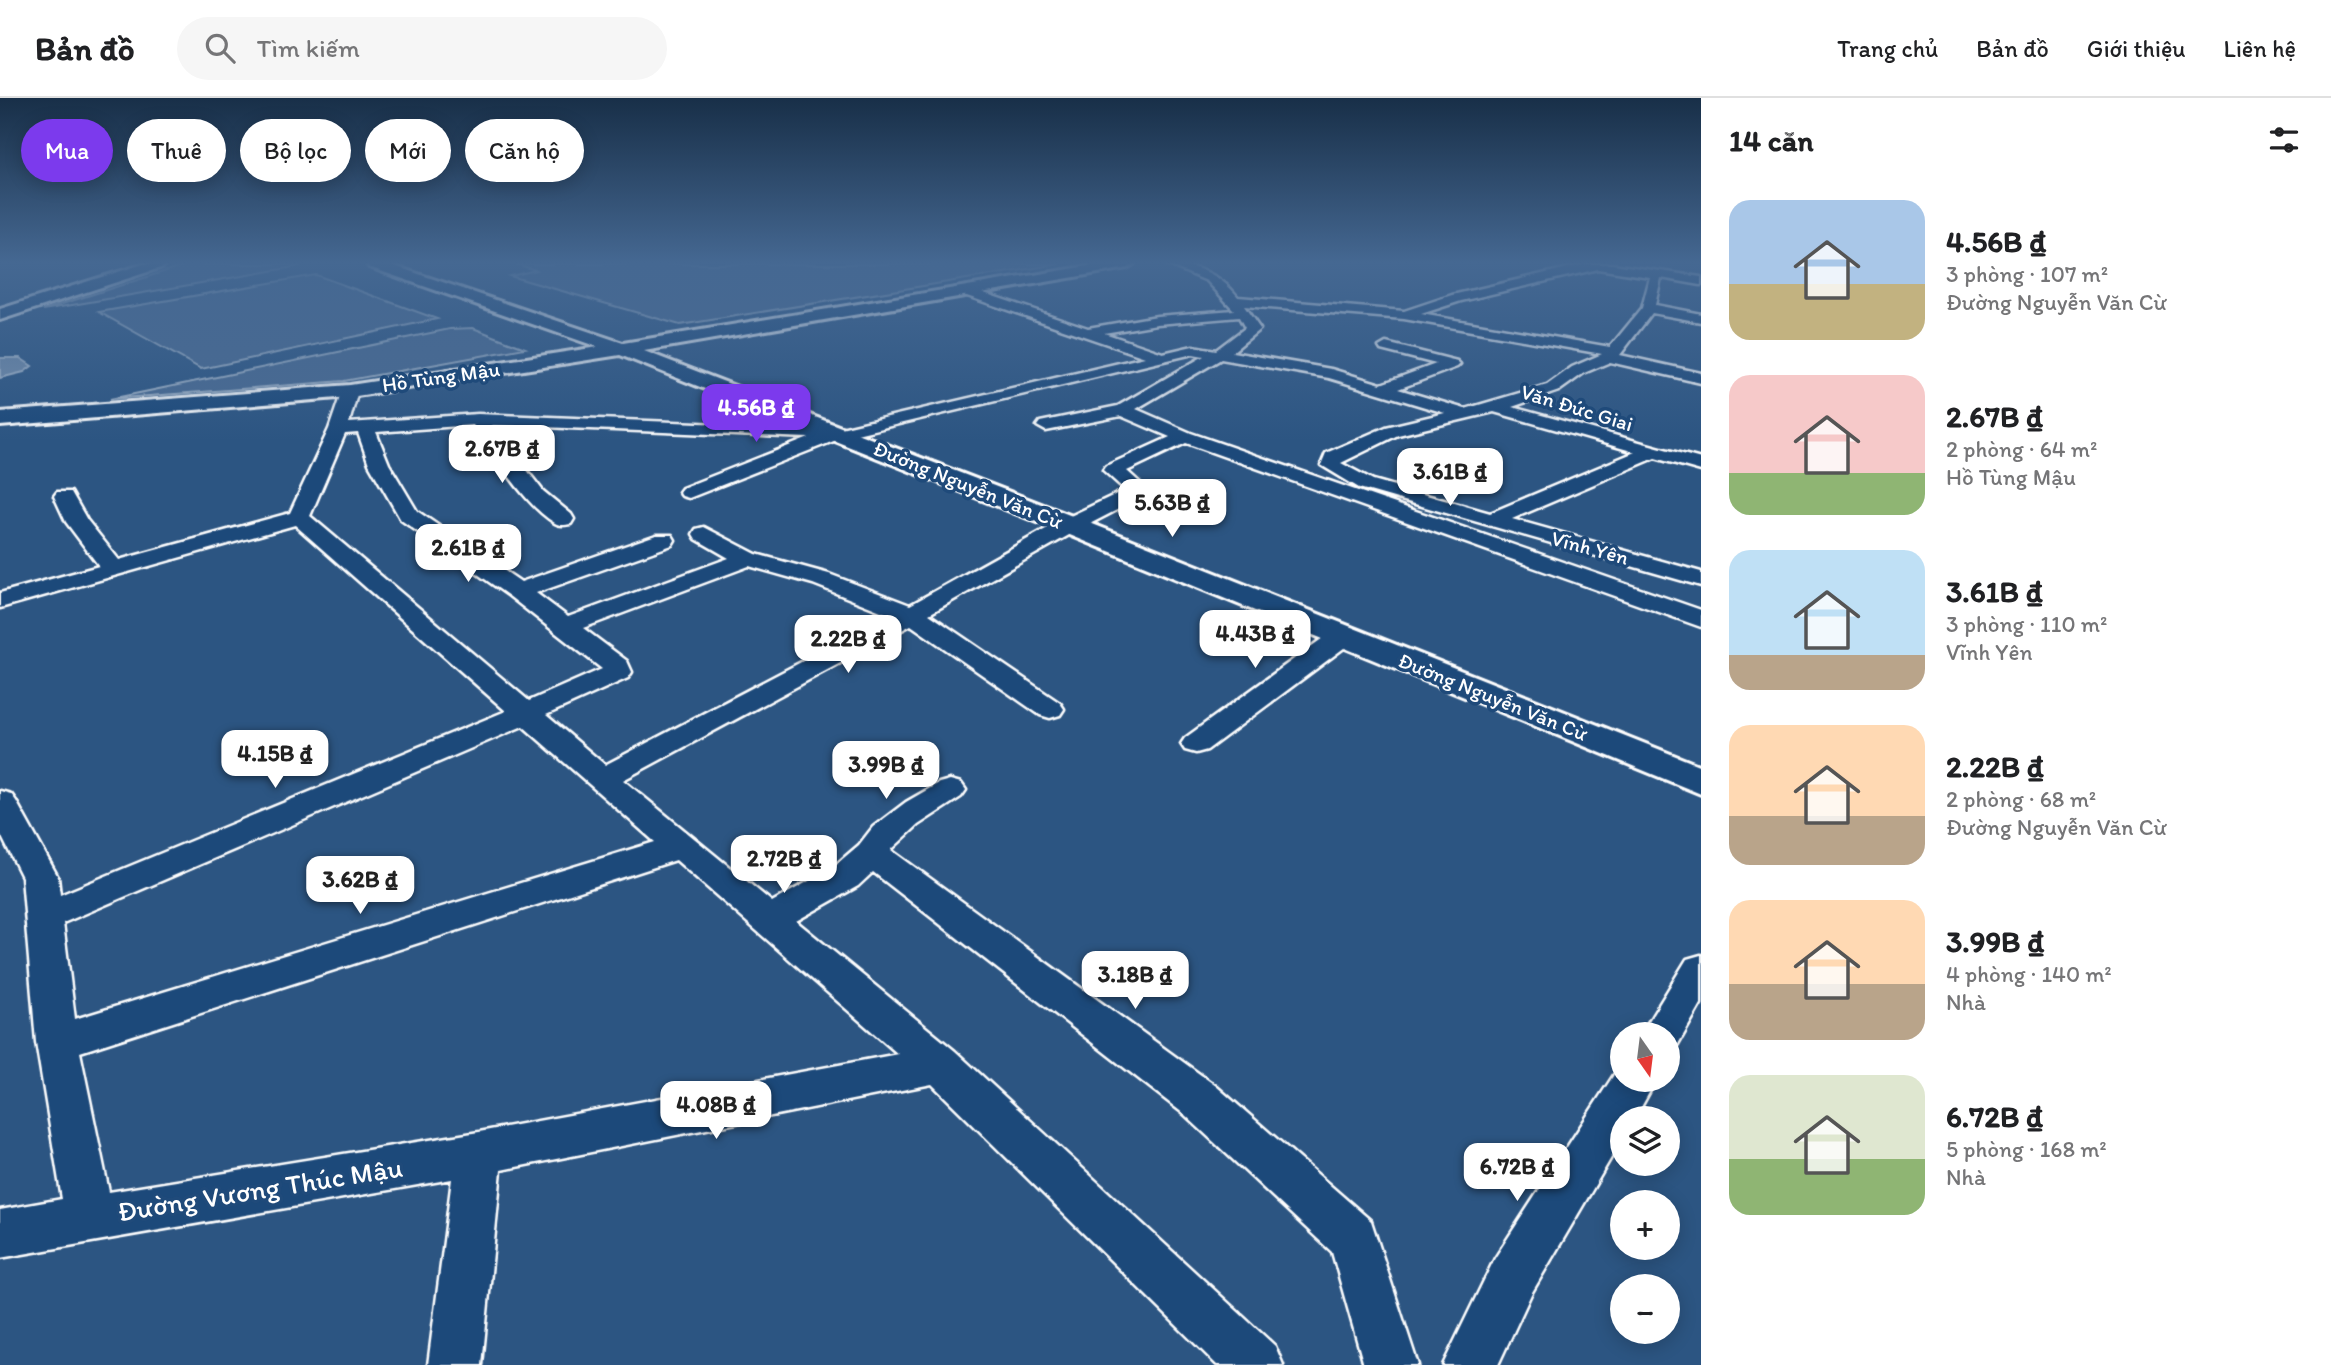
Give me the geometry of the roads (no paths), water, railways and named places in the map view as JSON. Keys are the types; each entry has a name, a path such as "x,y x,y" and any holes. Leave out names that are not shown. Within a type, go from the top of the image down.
{"main road":[{"name":"Đường Nguyễn Văn Cừ","path":"547,323 622,349 1070,525 1701,781"},
{"name":"Hồ Tùng Mậu","path":"0,419 351,391 775,323"}],"street":[{"path":"1061,323 1161,357"},
{"path":"1087,332 1138,323"},
{"path":"1046,426 1124,410 1221,353 1253,330 1249,323"},
{"path":"1448,323 1612,354 1701,378"},
{"name":"Văn Đức Giai","path":"1494,407 1553,388 1578,370 1612,354 1636,323"},
{"path":"1382,389 1452,364 1385,347"},
{"path":"689,492 838,433 1194,350 1331,374 1465,414"},
{"path":"0,601 299,517 352,428 351,391"},
{"name":"Văn Đức Giai","path":"1494,407 1650,453 1698,461"},
{"name":"Vĩnh Yên","path":"1494,407 1392,431 1333,457 1331,465 1366,484 1701,579"},
{"path":"1124,410 1185,437 1701,619"},
{"path":"352,428 478,419 838,433"},
{"path":"478,419 536,495 563,519"},
{"path":"44,916 527,713 618,671 617,667 566,626 409,515 379,464 352,428"},
{"path":"602,779 912,614 1070,525 1139,491 1113,470 1185,437"},
{"path":"1491,520 1650,453"},
{"path":"64,496 84,532 114,569"},
{"path":"299,517 602,779 940,1064 1256,1365"},
{"path":"704,534 748,559 821,579 912,614 1050,709"},
{"path":"518,591 664,540"},
{"path":"566,626 748,559"},
{"path":"1196,744 1343,636"},
{"path":"769,920 845,877 872,853 889,831 950,790"},
{"name":"Đường Vương Thúc Mậu","path":"4,820 40,877 57,1042 90,1218 479,1153 940,1064"},
{"path":"57,1042 681,846"},
{"path":"872,853 1200,1100 1353,1238 1391,1365"},
{"path":"1669,1022 1701,970"},
{"path":"1470,1365 1513,1276 1627,1092"},
{"path":"455,1365 479,1153"},
{"path":"0,1234 90,1218"}]}
